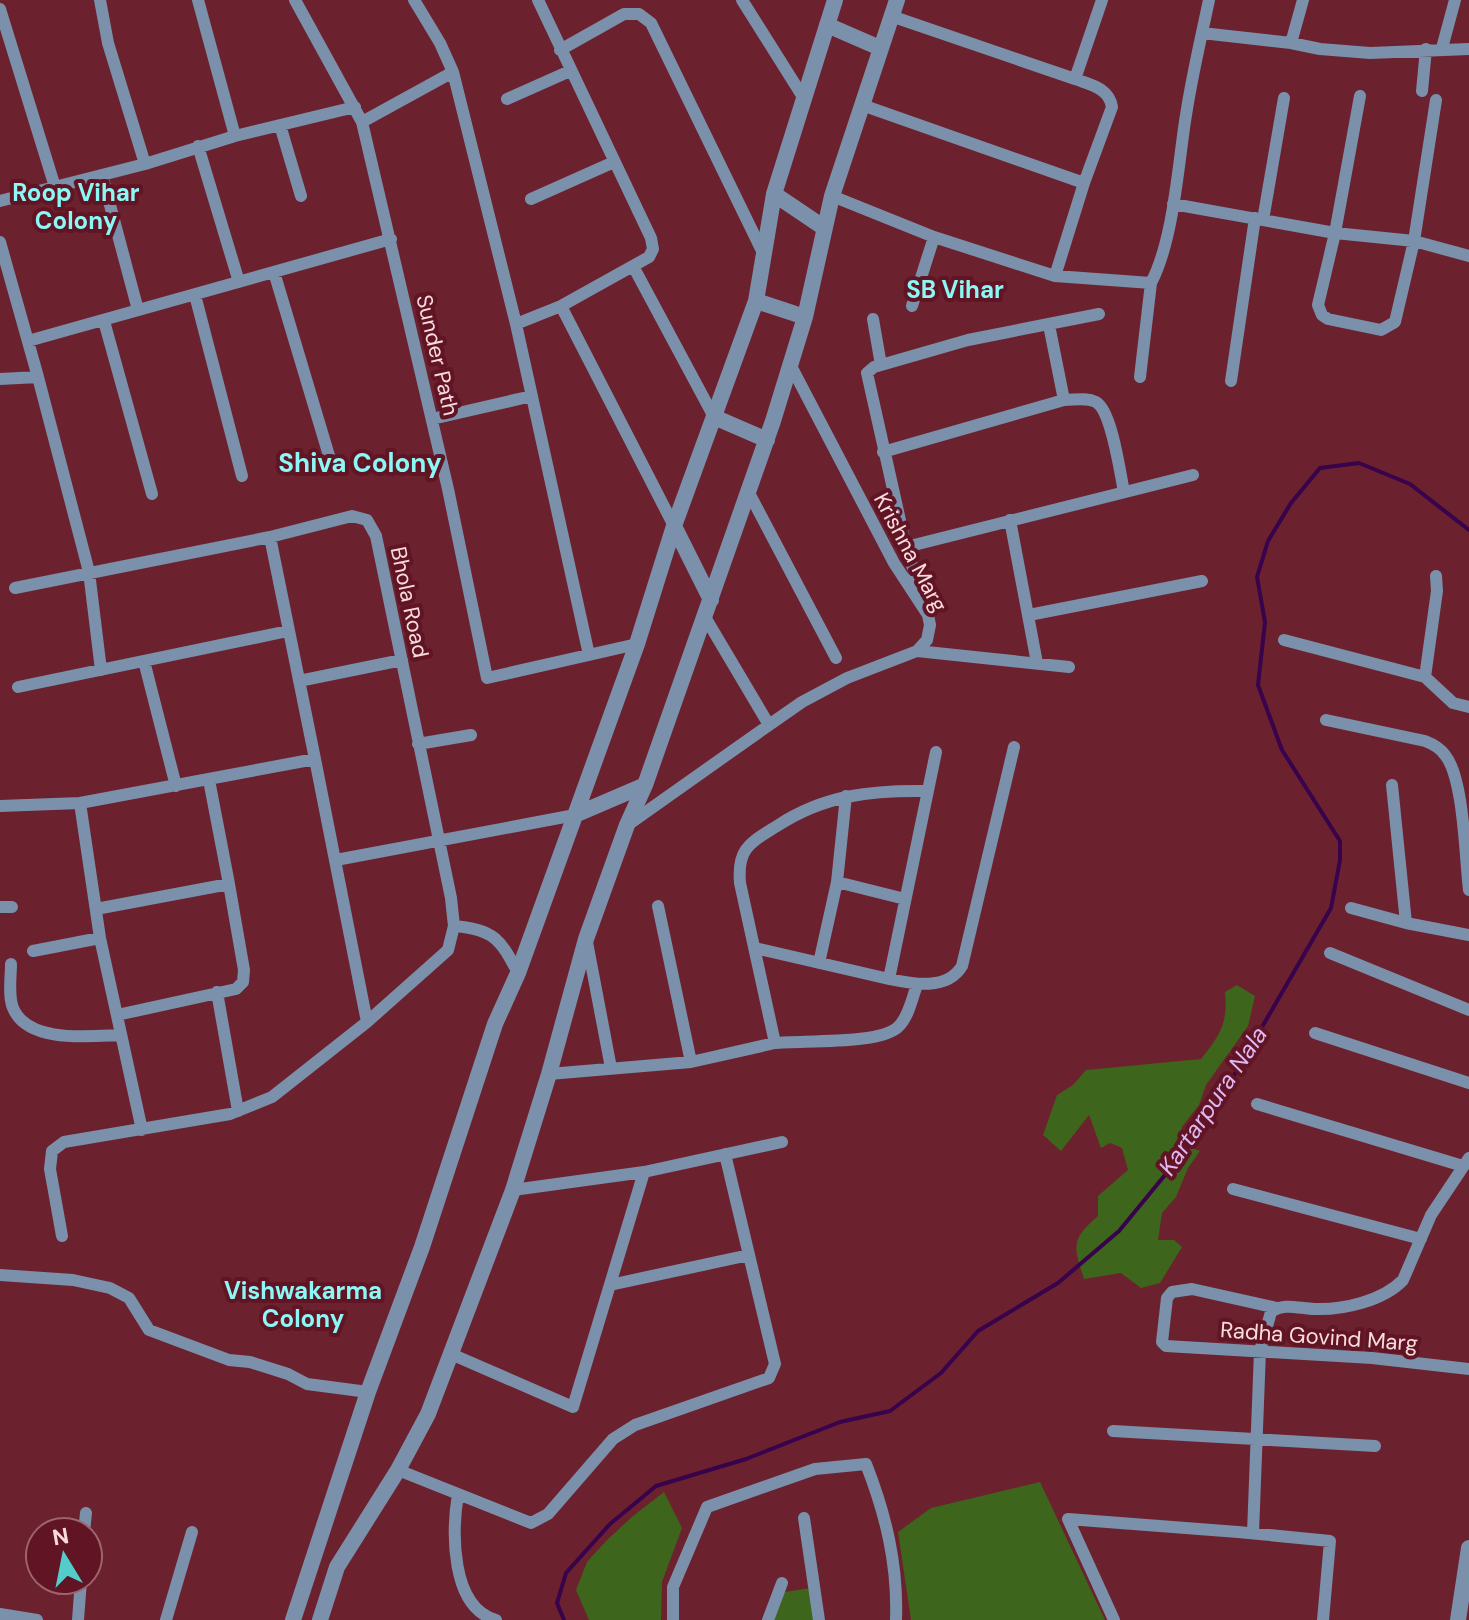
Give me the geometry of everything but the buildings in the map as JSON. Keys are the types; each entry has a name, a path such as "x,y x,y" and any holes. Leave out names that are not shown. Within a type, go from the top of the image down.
{"street":[{"path":"100,0 108,43 145,164"},
{"path":"198,0 235,136"},
{"name":"Sunder Path","path":"295,0 362,122 432,419 487,678 637,644"},
{"path":"414,0 453,72 516,324 589,655"},
{"path":"516,324 561,306 649,257 653,249 651,238 538,0"},
{"path":"742,0 803,97"},
{"path":"293,1620 368,1392 422,1247 495,1024 518,973 637,644 674,526 756,301 774,194 835,0"},
{"path":"320,1620 337,1567 398,1470 428,1414 513,1190 586,939 627,825 645,785 791,366 805,317 823,227 897,0"},
{"path":"1075,79 1102,0"},
{"path":"1140,377 1151,283 1157,272 1173,204 1186,112 1209,0"},
{"path":"1291,43 1303,0"},
{"path":"1442,48 1455,0"},
{"path":"0,9 55,187"},
{"path":"560,50 624,14 639,14 651,23 764,255"},
{"path":"891,16 1075,79 1104,90 1111,98 1112,107 1055,276"},
{"path":"827,25 880,48"},
{"path":"1202,33 1370,53 1469,49"},
{"path":"1422,91 1426,49"},
{"path":"507,99 570,71"},
{"path":"362,122 453,72"},
{"path":"1360,96 1335,233 1318,305 1322,315 1328,319 1381,330 1395,322 1414,241 1436,100"},
{"path":"1231,381 1284,98"},
{"path":"862,105 1084,183"},
{"path":"0,201 145,164 235,136 355,107"},
{"path":"280,125 301,196"},
{"path":"198,146 239,282"},
{"path":"531,199 614,162"},
{"path":"102,175 138,310"},
{"path":"774,194 823,227"},
{"path":"832,196 934,237 1055,276 1151,283"},
{"path":"1173,204 1335,233 1414,241 1469,256"},
{"path":"912,306 934,237"},
{"path":"28,341 391,239"},
{"path":"0,242 89,572 101,670"},
{"path":"633,266 714,417 767,440"},
{"path":"274,272 330,459"},
{"path":"195,295 242,476"},
{"path":"756,301 805,317"},
{"path":"561,306 711,600"},
{"path":"928,615 906,547 867,373 881,365 968,340 1099,314"},
{"path":"873,319 881,365"},
{"path":"104,321 152,494"},
{"path":"1049,325 1064,400"},
{"name":"Krishna Marg","path":"791,366 894,563 928,615 927,640 917,651"},
{"path":"0,379 38,377"},
{"path":"432,419 532,396"},
{"path":"883,452 1064,400 1088,399 1100,404 1108,419 1124,492"},
{"path":"906,547 1193,475"},
{"path":"748,491 836,658"},
{"name":"Bhola Road","path":"15,588 270,537 352,516 367,520 376,536 451,898 454,926"},
{"path":"1010,520 1037,663"},
{"path":"270,537 367,1022"},
{"path":"1425,677 1437,591 1436,576"},
{"path":"1029,615 1202,581"},
{"path":"705,617 769,725"},
{"path":"18,687 288,631"},
{"path":"1284,640 1425,677 1453,703 1469,707"},
{"path":"627,825 802,702 847,678 917,651 1069,667"},
{"path":"299,681 402,660"},
{"path":"144,661 176,786"},
{"path":"1326,720 1435,745 1447,757 1457,778 1469,890"},
{"path":"418,744 471,735"},
{"path":"755,948 917,985 956,977 962,966 1014,747"},
{"path":"889,979 936,752"},
{"path":"0,806 80,803 315,759"},
{"path":"1457,778 1469,772"},
{"path":"117,1015 236,989 243,982 244,970 209,780"},
{"path":"336,860 575,815 645,785"},
{"path":"1392,785 1406,923"},
{"path":"775,1043 740,883 739,863 749,844 798,812 821,802 890,790 927,791"},
{"path":"819,963 837,882 846,796"},
{"path":"80,803 100,938 142,1130"},
{"path":"837,882 905,899"},
{"path":"96,909 229,884"},
{"path":"658,906 691,1062"},
{"path":"1351,908 1469,935"},
{"path":"62,1236 50,1169 52,1151 64,1142 238,1111 272,1097 367,1022 448,950 454,926 475,928 493,935 505,948 518,973"},
{"path":"33,951 100,938"},
{"path":"586,939 611,1068"},
{"path":"1330,953 1469,1010"},
{"path":"11,964 6,1007 29,1027 55,1036 121,1035"},
{"path":"549,1074 691,1062 775,1043 870,1039 887,1035 899,1027 907,1014 917,985"},
{"path":"217,992 238,1111"},
{"path":"1315,1033 1469,1083"},
{"path":"1253,1533 1260,1351 1268,1319 1277,1308 1335,1308 1387,1293 1403,1280 1431,1215 1466,1162 1257,1104"},
{"path":"513,1190 644,1172 782,1142"},
{"path":"398,1470 531,1523 548,1514 613,1439 635,1425 769,1378 775,1364 725,1154"},
{"path":"451,1354 573,1407 644,1172"},
{"path":"1233,1189 1421,1239"},
{"path":"610,1285 749,1255"},
{"path":"0,1275 73,1280 110,1288 129,1298 149,1330 229,1360 250,1362 288,1374 307,1384 368,1392"},
{"name":"Radha Govind Marg","path":"1277,1308 1192,1289 1172,1292 1167,1298 1162,1342 1166,1346 1372,1358 1469,1369"},
{"path":"1113,1431 1375,1446"},
{"path":"673,1620 673,1587 707,1507 815,1469 866,1464 878,1494 891,1544 897,1585 896,1620"},
{"path":"458,1494 454,1537 468,1601 486,1617 496,1620"},
{"path":"804,1518 819,1620"},
{"path":"1114,1620 1068,1519 1330,1541 1323,1620"},
{"path":"166,1620 192,1532"},
{"path":"1462,1619 1469,1548"},
{"path":"768,1620 782,1583"},
{"path":"78,1620 80,1596"},
{"path":"0,1614 28,1619"}],"green space":[{"path":"1237,985 1255,996 1248,1026 1206,1085 1199,1105 1182,1127 1179,1143 1200,1151 1188,1168 1176,1197 1162,1213 1158,1240 1174,1240 1182,1247 1160,1283 1141,1288 1121,1273 1084,1279 1076,1251 1079,1237 1098,1216 1098,1196 1128,1170 1122,1148 1110,1143 1101,1148 1089,1115 1061,1151 1043,1135 1057,1095 1073,1085 1086,1070 1201,1059 1221,1028 1225,992"},
{"path":"1040,1482 1105,1620 911,1620 898,1532 931,1508"},
{"path":"664,1492 682,1528 662,1582 661,1620 589,1620 576,1590 587,1562 633,1516"},
{"path":"811,1588 815,1620 773,1620 784,1592"}],"waterway":[{"name":"Kartarpura Nala","path":"564,1620 557,1603 566,1573 610,1524 656,1486 746,1459 840,1422 890,1411 941,1373 978,1331 1058,1283 1119,1231 1188,1147 1226,1089 1331,908 1340,860 1340,841 1282,750 1258,685 1265,622 1257,577 1268,541 1291,503 1320,468 1359,463 1410,484 1469,530"}],"district":[{"name":"Roop Vihar Colony","path":"76,207"},
{"name":"SB Vihar","path":"955,290"},
{"name":"Shiva Colony","path":"360,463"},
{"name":"Vishwakarma Colony","path":"303,1305"}]}
